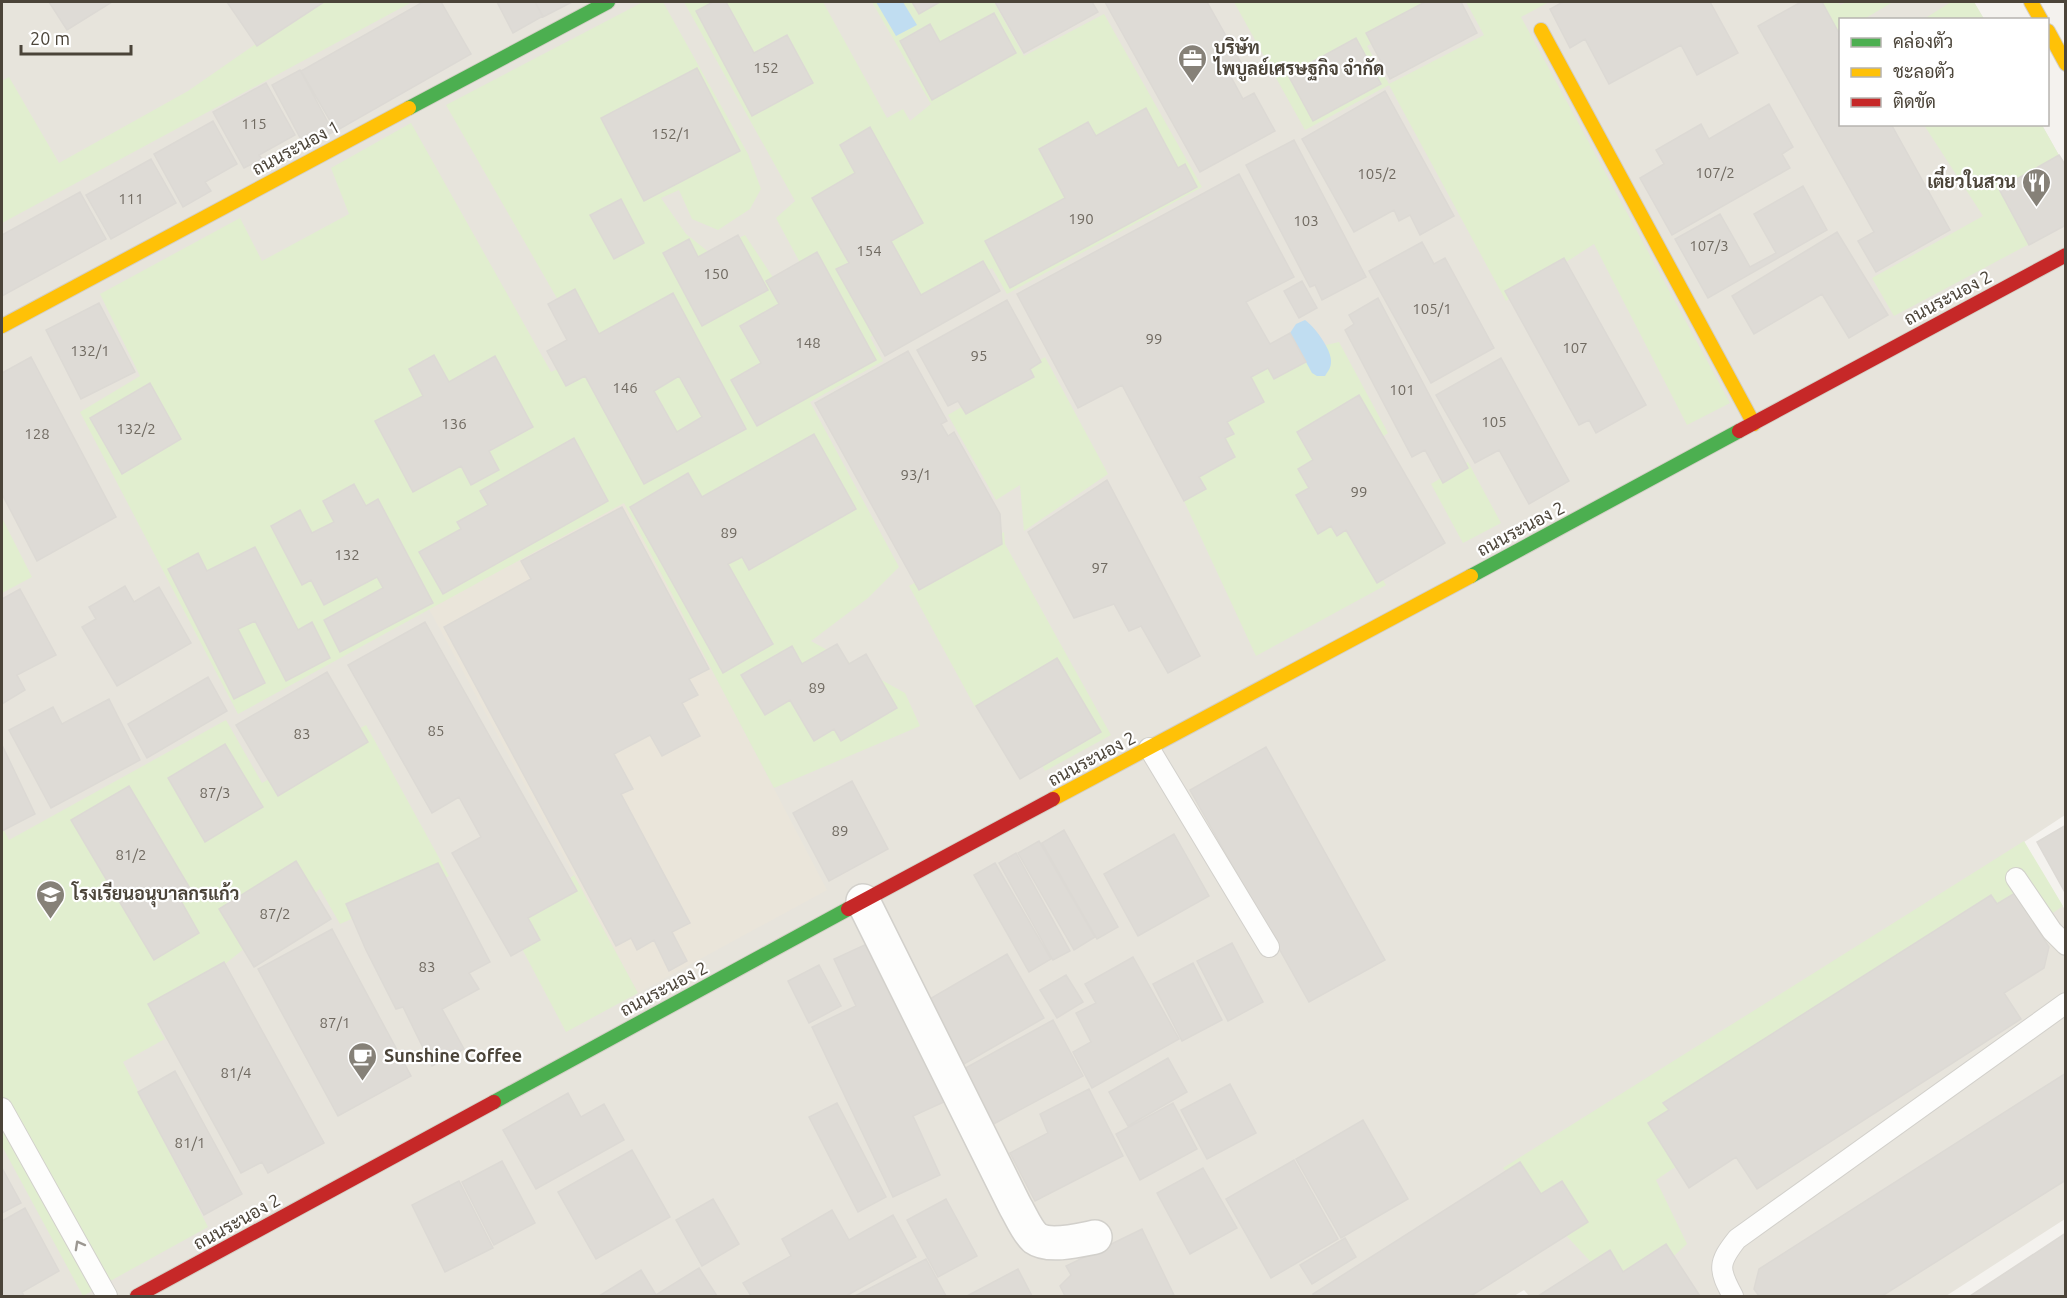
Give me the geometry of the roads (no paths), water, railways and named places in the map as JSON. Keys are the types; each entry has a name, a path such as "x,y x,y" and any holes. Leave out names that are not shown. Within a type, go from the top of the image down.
{"street":[{"name":"ถนนระนอง 1","path":"2,326 608,2"},
{"path":"2031,2 2040,18"},
{"path":"1541,30 1754,424"},
{"path":"2049,33 2066,64"},
{"name":"ถนนระนอง 2","path":"138,1296 863,902 2066,255"},
{"path":"863,902 1009,1196 1034,1238 1044,1242 1064,1242 1095,1237"}],"lane":[{"path":"1149,748 1269,947"},
{"path":"2016,878 2052,931 2066,945"},
{"path":"1733,1296 1723,1278 1723,1257 1737,1239 2066,1003"},
{"path":"2,1108 107,1296"}],"water":[{"path":"876,2 903,2 917,25 896,36"},
{"path":"1305,320 1318,333 1329,351 1331,364 1325,376 1312,373 1290,333 1296,324"}],"place":[{"name":"บริษัท ไพบูลย์เศรษฐกิจ จำกัด","path":"1193,84"},
{"name":"เตี๋ยวในสวน","path":"2037,208"},
{"name":"โรงเรียนอนุบาลกรแก้ว","path":"51,920"},
{"name":"Sunshine Coffee","path":"363,1082"}]}
